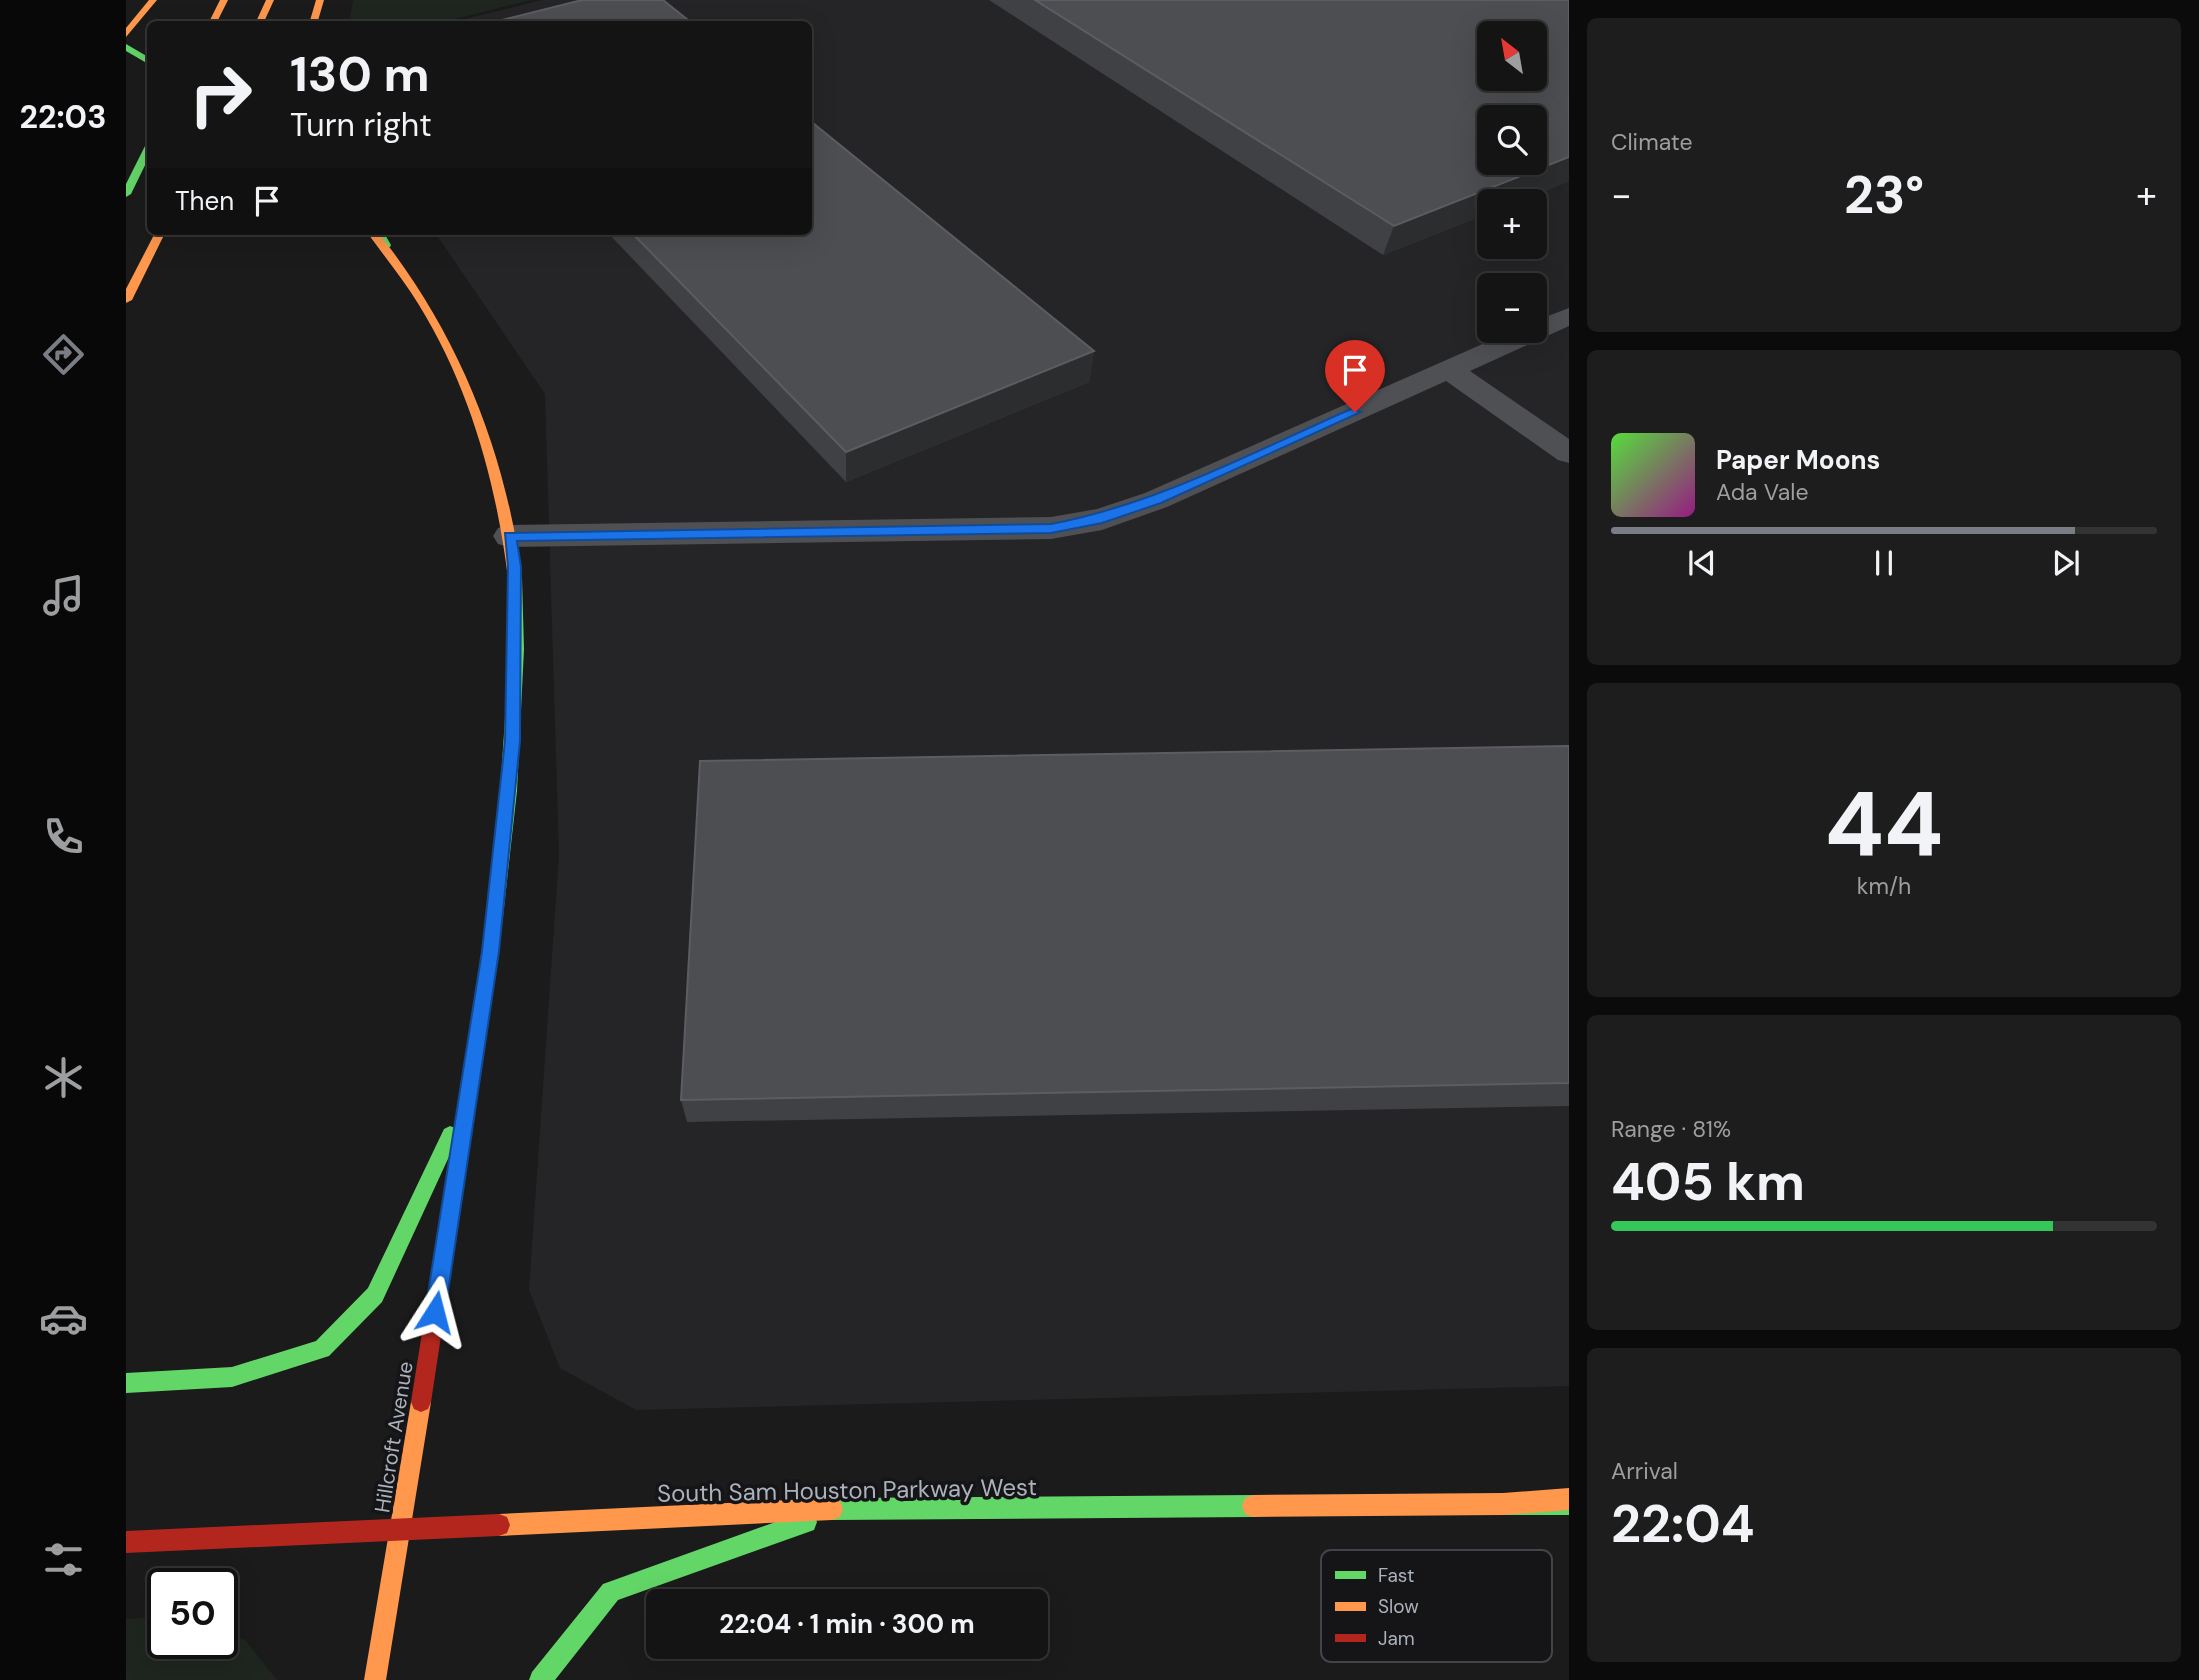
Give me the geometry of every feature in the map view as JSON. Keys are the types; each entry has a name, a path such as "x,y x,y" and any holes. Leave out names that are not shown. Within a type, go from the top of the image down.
{"main road":[{"path":"126,34 153,0"},
{"path":"214,21 225,0"},
{"path":"314,21 320,0"},
{"path":"260,21 269,1"},
{"path":"126,47 147,60"},
{"path":"126,194 147,152"},
{"path":"126,300 159,235"},
{"name":"Hillcroft Avenue","path":"375,1680 402,1527 490,951 512,741 515,567 478,420 445,342 382,238"},
{"path":"126,1383 232,1377 322,1349 375,1294 468,1097"},
{"name":"South Sam Houston Parkway West","path":"126,1542 402,1527 841,1509 1503,1504 1569,1501"},
{"path":"540,1680 611,1592 841,1509"}],"street":[{"path":"509,536 1051,528 1102,519 1156,500 1569,316"},
{"path":"1449,370 1569,453"}],"shaded area":[{"path":"353,0 531,0 447,21 350,21"},
{"path":"542,0 1569,0 1569,1386 636,1410 560,1368 529,1290 559,855 545,394 437,235 812,235 812,21 457,21"},
{"path":"147,1618 147,1659 238,1659 238,1638 245,1640 277,1680 126,1680 126,1619"}],"building":[{"path":"582,0 663,0 689,21 498,21"},
{"path":"1035,0 1569,0 1569,157 1547,166 1547,105 1477,105 1477,175 1523,175 1488,189 1477,189 1477,193 1394,226"},
{"path":"812,122 1094,351 846,452 634,235 812,235"},
{"path":"1569,746 1569,1083 681,1100 700,761"}],"traffic: fast":[{"path":"126,47 147,60"},
{"path":"126,194 147,152"},
{"path":"380,235 386,245"},
{"path":"461,1145 493,934 510,791 516,649 515,578"},
{"path":"126,1383 232,1377 322,1349 375,1295 450,1135"},
{"path":"1503,1504 1569,1504"},
{"path":"832,1509 1253,1506"},
{"path":"540,1680 611,1592 806,1522"}],"traffic: slow":[{"path":"126,34 153,0"},
{"path":"214,21 224,0"},
{"path":"260,21 270,0"},
{"path":"314,21 320,0"},
{"path":"126,300 159,235"},
{"path":"374,235 425,306 469,393 499,486 515,578"},
{"path":"375,1680 421,1402"},
{"path":"1253,1506 1503,1504 1569,1499"},
{"path":"499,1525 832,1509"}],"traffic: jam":[{"path":"421,1402 461,1145"},
{"path":"126,1542 499,1525"}],"route":[{"path":"435,1312 490,951 512,741 515,567 509,536 1051,528 1102,519 1156,500 1355,412"}]}
